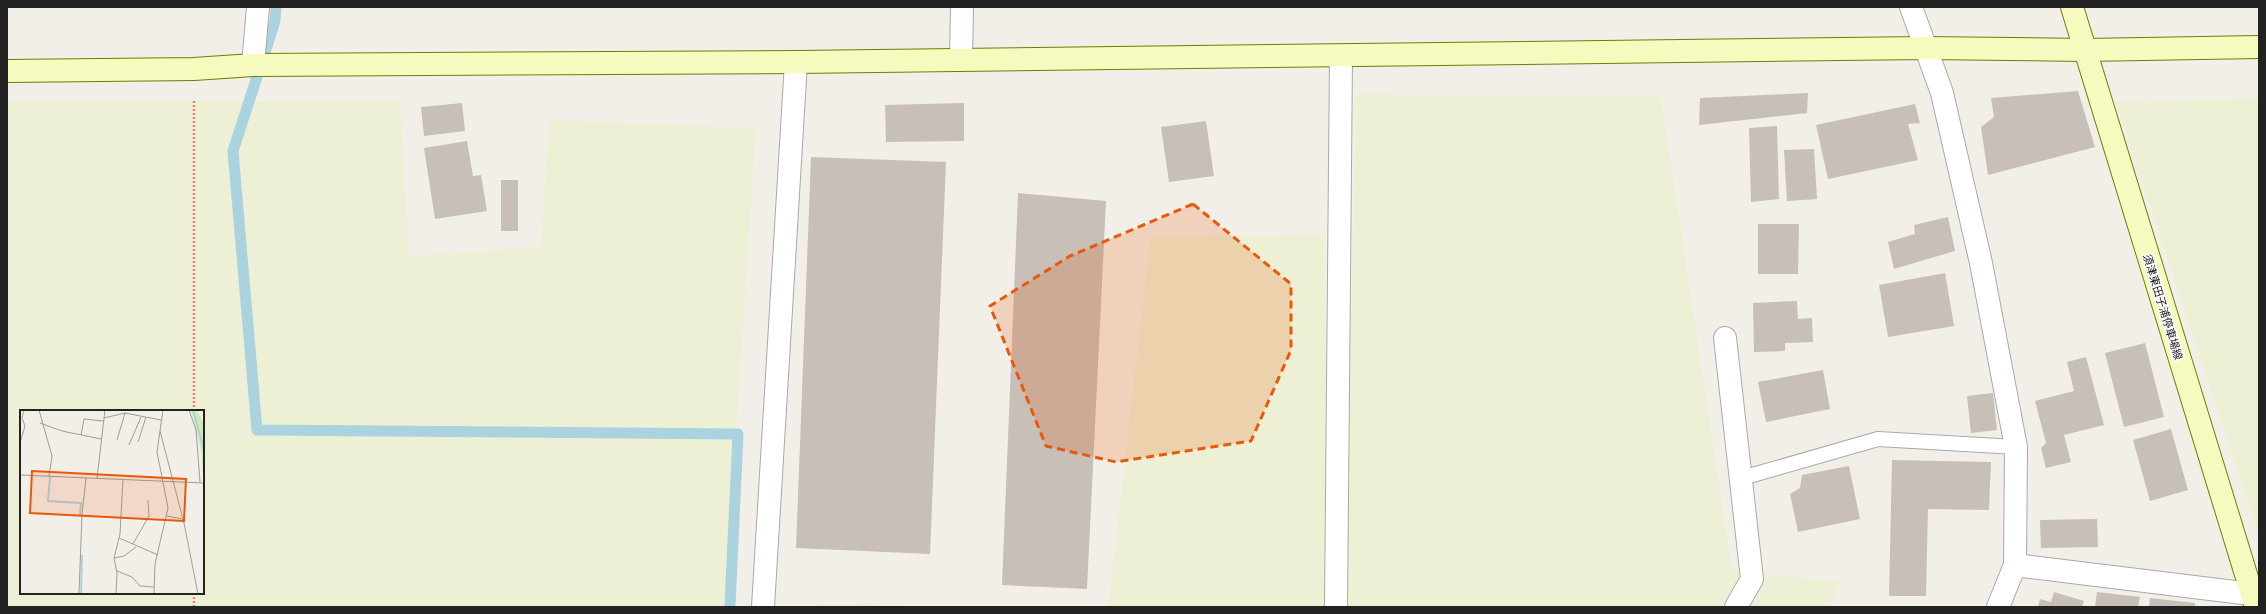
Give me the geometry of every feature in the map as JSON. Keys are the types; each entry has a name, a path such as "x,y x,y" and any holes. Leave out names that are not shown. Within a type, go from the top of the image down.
{"street":[{"path":"253,65 258,7"},
{"path":"961,60 962,7"},
{"path":"1911,7 1924,48 1942,93 1981,263 2016,447 2015,565 1998,607"},
{"name":"須津東田子浦停車場線","path":"2072,7 2253,601"},
{"path":"7,71 194,69 253,65 796,62 1924,48 2084,50 2259,47"},
{"path":"1336,607 1341,56"},
{"path":"763,607 796,62"},
{"path":"1725,338 1742,478 1752,578 1736,607"},
{"path":"2015,565 2253,601"}],"lane":[{"path":"1742,478 1878,439 2016,447"}],"path":[{"path":"194,69 194,410"},
{"path":"194,594 194,607"}],"highlighted area":[{"path":"1193,204 1291,284 1291,350 1251,441 1116,462 1046,446 990,306 1070,256"}],"green space":[{"path":"1356,94 1661,97 1732,570 1839,582 1830,607 1345,607"},
{"path":"2259,98 2259,538 2116,102"},
{"path":"7,101 400,101 409,256 541,247 549,120 756,128 725,607 7,607"},
{"path":"1324,234 1330,607 1108,607 1151,237"},
{"path":"819,604 965,607 819,607"}],"building":[{"path":"2078,91 2095,147 1988,175 1981,127 1994,117 1991,98"},
{"path":"1808,93 1807,113 1699,125 1700,98"},
{"path":"462,103 465,131 424,136 421,107"},
{"path":"964,103 964,141 886,142 885,105"},
{"path":"1915,104 1920,123 1908,124 1918,160 1828,179 1816,125"},
{"path":"1206,121 1214,176 1169,182 1161,127"},
{"path":"1777,126 1779,199 1751,202 1749,128"},
{"path":"467,141 473,176 481,175 487,211 435,219 424,148"},
{"path":"1814,149 1817,199 1787,201 1784,150"},
{"path":"811,157 946,162 930,554 796,548"},
{"path":"501,180 518,180 518,231 501,231"},
{"path":"1018,193 1106,201 1087,589 1002,585"},
{"path":"1948,217 1955,251 1894,269 1888,242 1915,234 1914,225"},
{"path":"1758,224 1799,224 1798,274 1758,274"},
{"path":"1945,273 1954,326 1888,337 1879,285"},
{"path":"1797,301 1798,319 1812,318 1813,342 1785,343 1785,351 1754,352 1753,303"},
{"path":"2145,343 2164,417 2124,427 2105,353"},
{"path":"2086,357 2104,425 2064,435 2071,462 2046,468 2041,448 2046,443 2035,401 2074,391 2067,362"},
{"path":"1823,370 1830,409 1766,422 1758,382"},
{"path":"1993,393 1997,430 1971,433 1967,396"},
{"path":"2171,429 2188,490 2150,501 2133,440"},
{"path":"1892,460 1991,462 1989,510 1928,509 1926,596 1889,596"},
{"path":"1849,466 1860,519 1798,532 1790,494 1800,488 1802,475"},
{"path":"2097,519 2098,547 2041,548 2040,520"},
{"path":"2054,592 2084,601 2082,607 2038,607 2040,599 2051,602"},
{"path":"2097,592 2140,597 2138,607 2095,607"},
{"path":"2150,598 2195,603 2195,607 2149,607"}],"waterway":[{"path":"276,7 275,21 233,151 257,430 738,434 730,605"}]}
